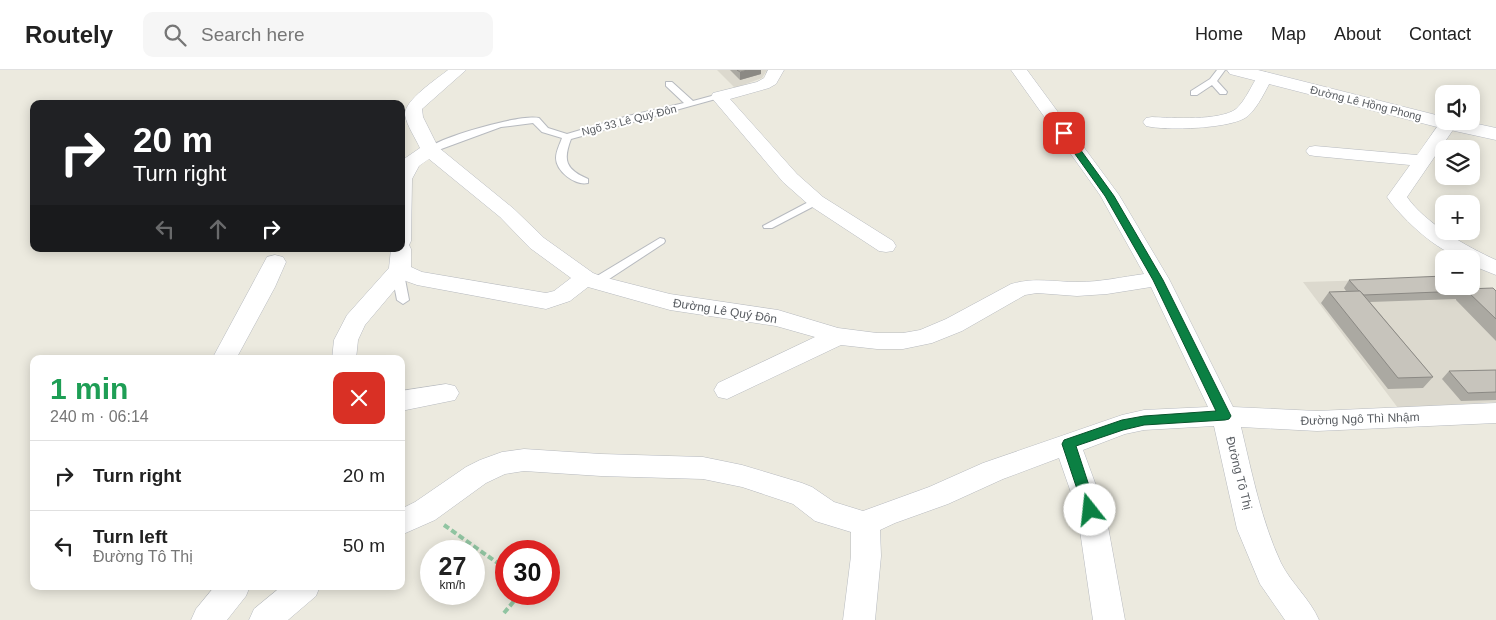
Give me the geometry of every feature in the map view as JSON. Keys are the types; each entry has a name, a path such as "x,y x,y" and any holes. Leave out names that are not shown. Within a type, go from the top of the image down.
{"street":[{"name":"Đường Lê Quý Đôn","path":"458,70 420,101 414,109 414,117 430,150 507,213 537,243 590,280 670,302 778,318 838,336 877,341 903,341 924,337 954,325 1019,289 1037,286 1108,287 1158,280"},
{"path":"776,70 770,81 763,85 719,96 790,178 816,202 886,246"},
{"name":"Đường Tô Thị","path":"1019,70 1109,196 1158,280 1225,416 1252,529 1271,574 1303,620"},
{"name":"Đường Lê Hồng Phong","path":"1236,70 1435,121"},
{"path":"1152,122 1201,122 1241,113 1265,77"},
{"path":"1444,130 1398,197 1401,205 1452,244 1496,268"},
{"name":"Đường Lê Hồng Phong","path":"1477,130 1496,134"},
{"path":"405,175 411,162 430,150"},
{"path":"1315,151 1422,161"},
{"path":"226,355 241,324 260,296 275,262"},
{"path":"344,355 346,340 355,321 400,264 417,278 546,301 553,301 590,280"},
{"path":"727,390 838,336"},
{"path":"405,401 446,393"},
{"path":"1484,414 1496,430"},
{"name":"Đường Ngô Thì Nhậm","path":"865,524 886,514 938,496 993,471 1122,425 1144,420 1225,416 1270,420 1317,421 1484,414"},
{"path":"1068,444 1090,510 1109,620"},
{"path":"405,522 425,511 476,475 502,463 524,460 592,465 703,468 742,476 802,495 825,512 865,524 866,556 859,620"},
{"path":"207,620 232,590"},
{"path":"265,620 300,590"}],"lane":[{"path":"1194,93 1214,81 1221,70"},
{"path":"1214,81 1223,92"},
{"name":"Ngõ 33 Lê Quý Đôn","path":"669,84 691,104"},
{"name":"Ngõ 33 Lê Quý Đôn","path":"430,150 504,124 528,119 536,120 545,130 567,137 631,118 719,96"},
{"name":"Ngõ 33 Lê Quý Đôn","path":"567,137 560,158 564,168 578,179 584,181"},
{"path":"768,226 816,202"},
{"path":"590,280 660,241"},
{"path":"400,264 402,300"}],"path":[{"path":"425,511 495,561"},
{"path":"504,613 511,605"}],"shaded area":[{"path":"717,70 767,70 762,78 735,88"},
{"path":"1435,278 1435,295 1480,295 1480,288 1496,301 1496,402 1398,408 1303,282"}],"building":[{"path":"1435,276 1435,292 1364,295 1349,280"},
{"path":"1480,288 1493,288 1496,291 1496,319 1471,295 1480,295"},
{"path":"1360,291 1433,377 1398,378 1329,292"},
{"path":"1496,370 1496,392 1468,393 1449,371"}],"route":[{"path":"1064,133 1109,196 1158,280 1225,416 1144,420 1122,425 1068,444 1081,478 1090,510"}]}
